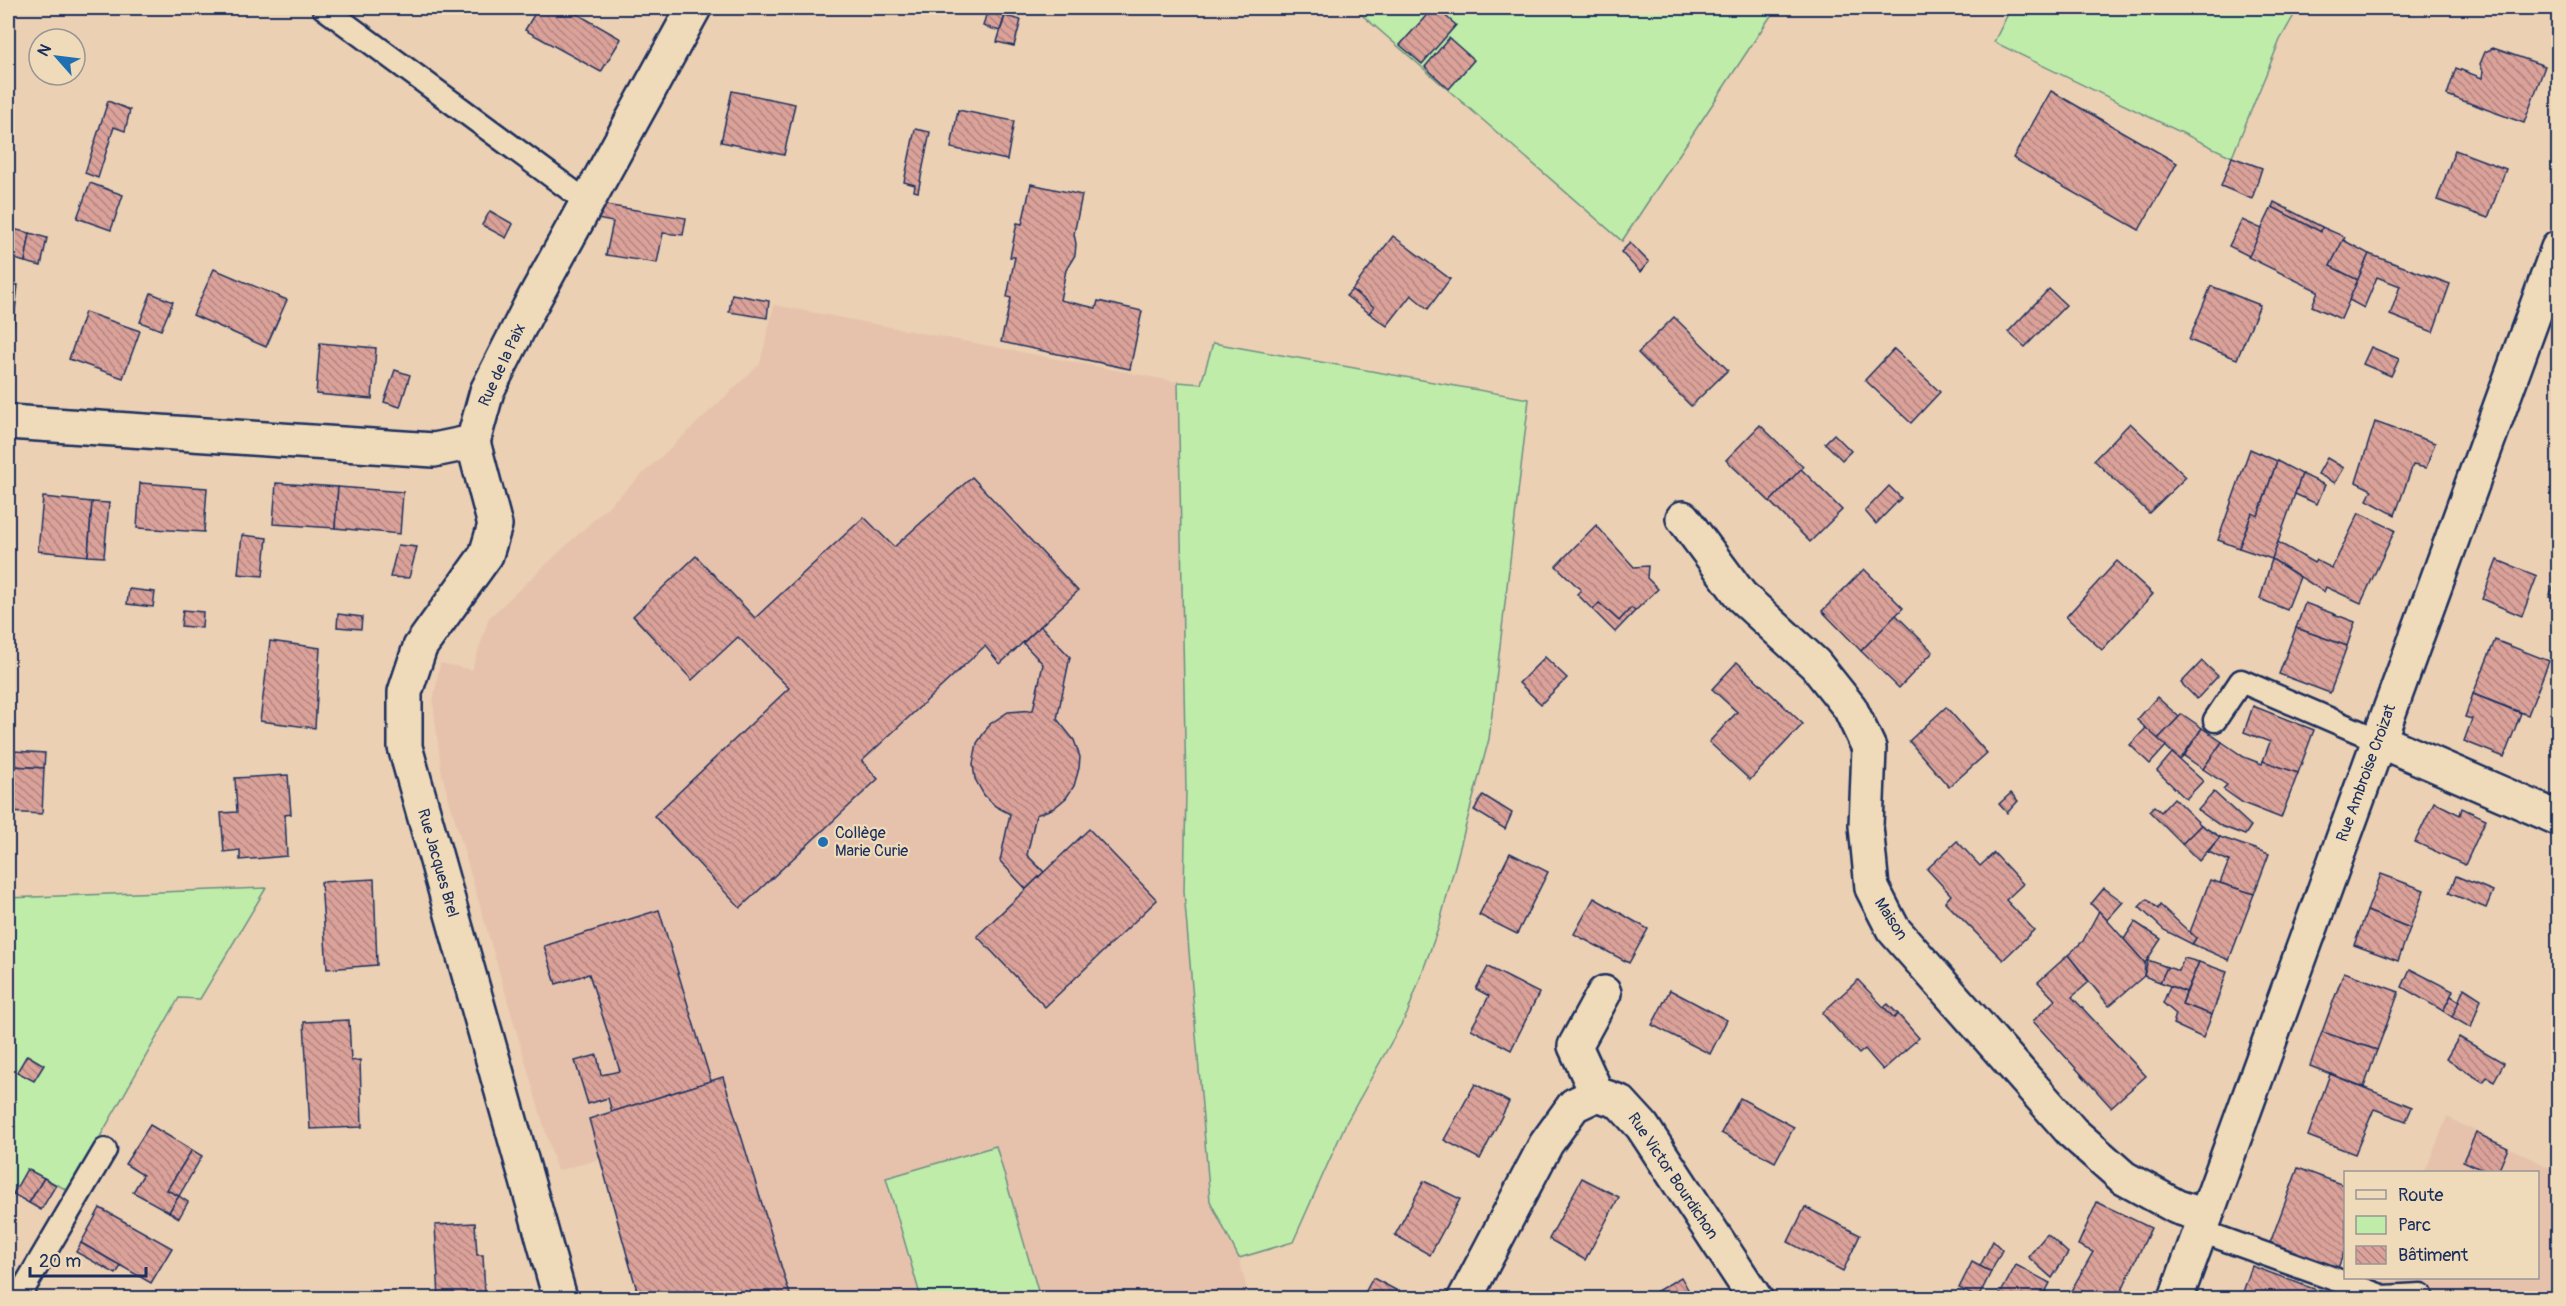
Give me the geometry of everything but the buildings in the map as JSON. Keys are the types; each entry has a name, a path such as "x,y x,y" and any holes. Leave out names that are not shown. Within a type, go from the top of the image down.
{"street":[{"name":"Rue de la Paix","path":"473,442 487,391 529,308 694,8"},
{"name":"Rue Ambroise Croizat","path":"2176,1299 2559,248"},
{"path":"8,422 434,450 473,442"},
{"name":"Rue Jacques Brel","path":"473,442 495,525 486,555 420,647 411,669 405,692 405,747 560,1299"},
{"name":"Maison","path":"1683,518 1741,596 1815,664 1850,708 1869,748 1866,826 1872,888 1893,929 2072,1132 2124,1178 2203,1224"},
{"path":"2378,740 2559,818"},
{"path":"1466,1299 1546,1144 1574,1105 1597,1094 1575,1046 1604,993"},
{"name":"Rue Victor Bourdichon","path":"1597,1094 1620,1102 1642,1126 1755,1299"}],"lane":[{"path":"324,8 587,202"},
{"path":"2215,720 2241,681 2378,740"},
{"path":"18,1299 105,1150"},
{"path":"2203,1224 2384,1297 2421,1295"}],"shaded area":[{"name":"Collège Marie Curie","path":"774,305 1178,382 1186,791 1184,892 1210,1201 1239,1258 1249,1298 639,1298 600,1159 557,1171 442,775 433,703 440,663 472,670 489,618 760,364"},
{"path":"2447,1117 2558,1172 2558,1298 2376,1298 2384,1279 2539,1279 2539,1171 2425,1171"}],"green space":[{"path":"1354,8 1776,8 1622,241"},
{"path":"2011,8 2298,8 2280,40 2232,157 1994,42"},
{"path":"1213,343 1529,399 1489,739 1438,929 1407,1014 1346,1123 1293,1242 1239,1258 1210,1201 1184,892 1186,791 1178,382 1201,384"},
{"path":"266,888 200,999 179,998 69,1191 27,1169 8,1204 8,898"},
{"path":"996,1146 1040,1298 921,1298 886,1178"}],"place":[{"name":"Collège Marie Curie","path":"823,842"}]}
